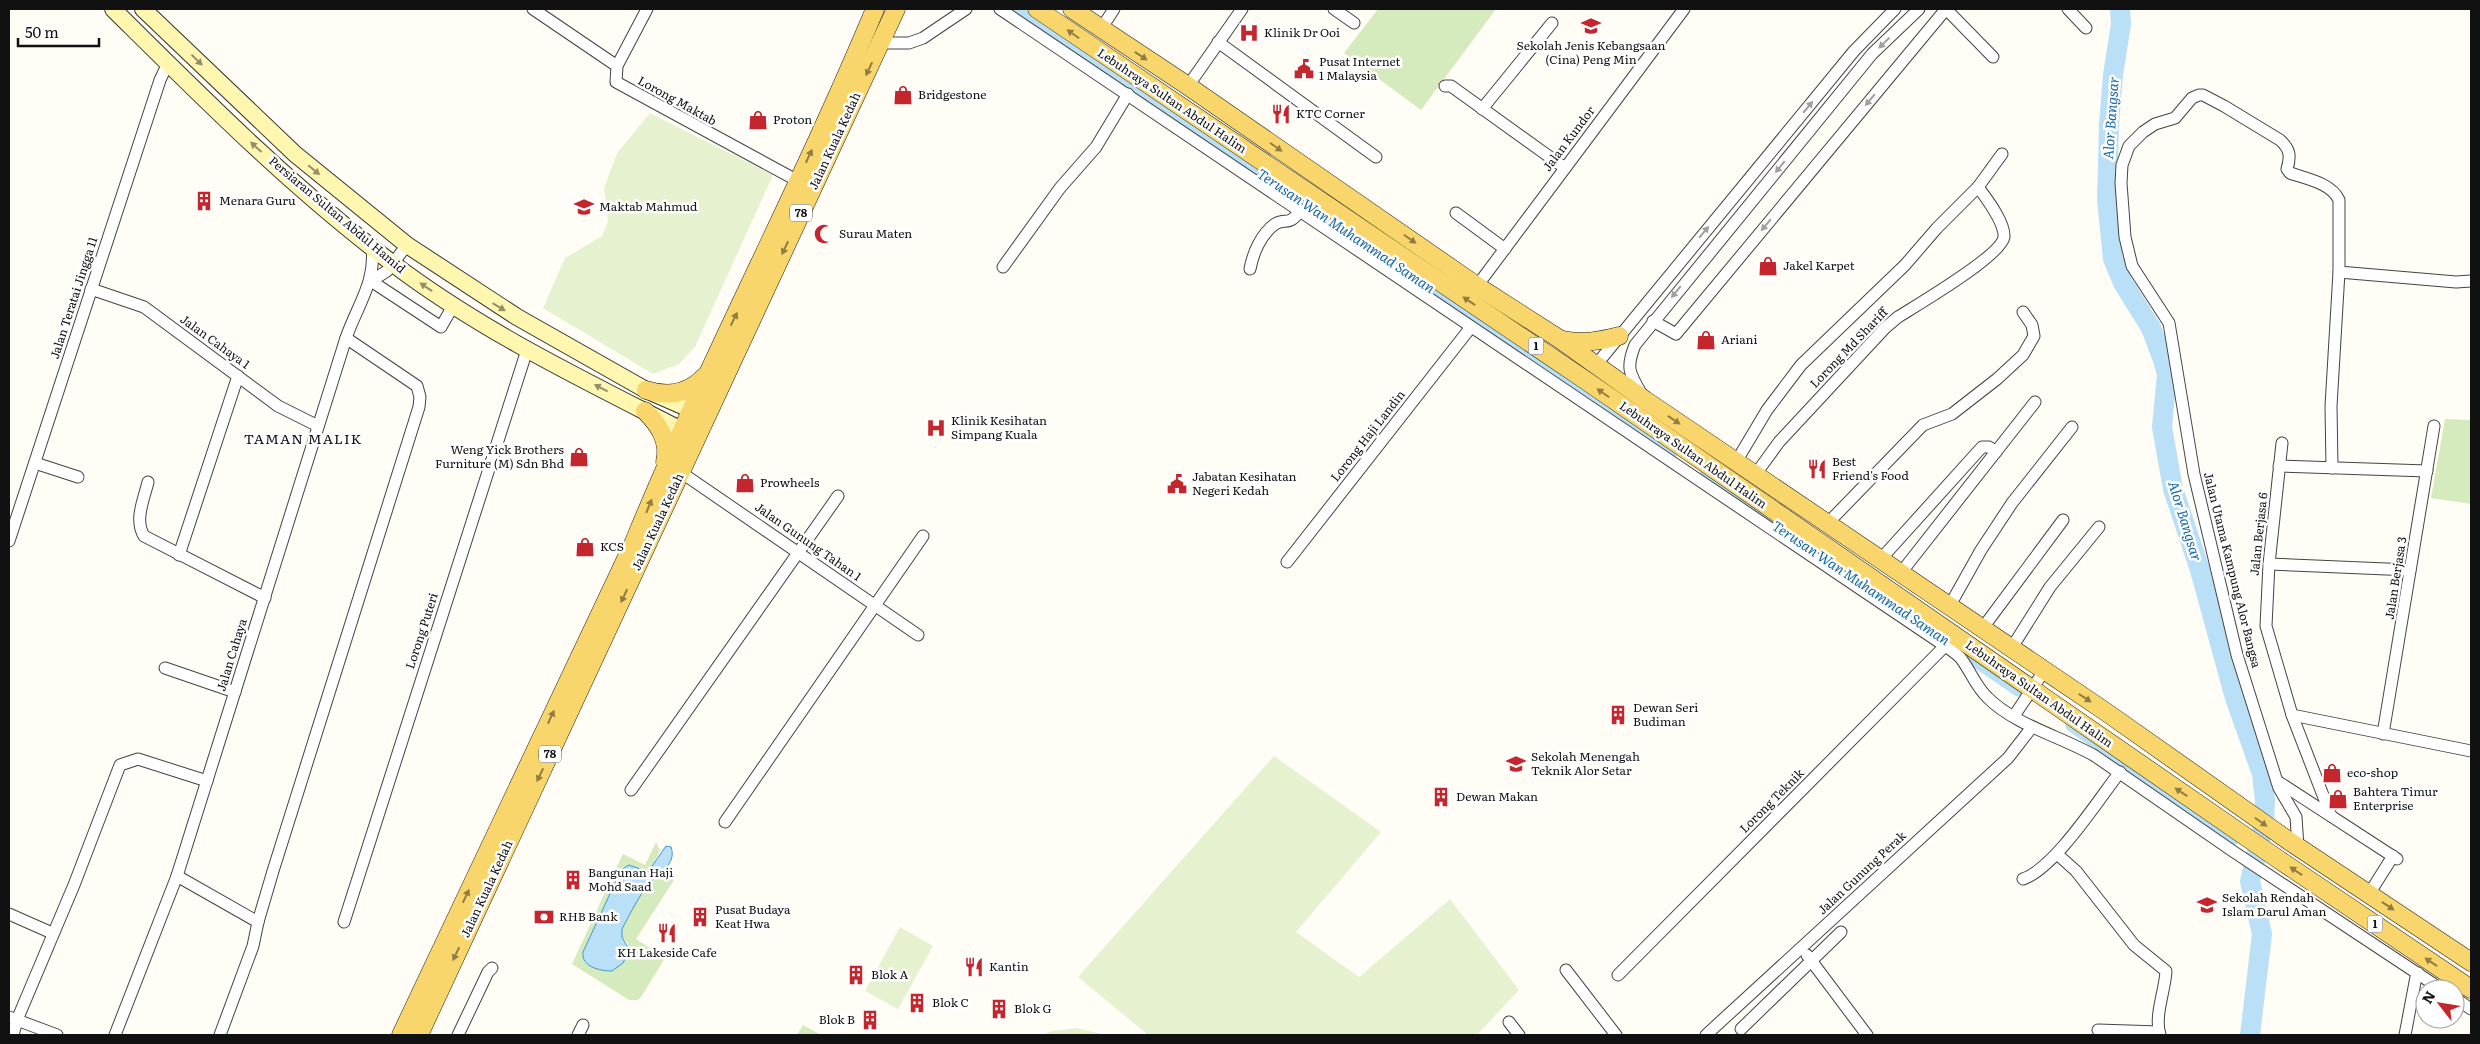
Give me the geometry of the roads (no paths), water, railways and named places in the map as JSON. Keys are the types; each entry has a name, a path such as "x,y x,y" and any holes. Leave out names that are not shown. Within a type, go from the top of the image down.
{"main road":[{"name":"Persiaran Sultan Abdul Hamid","path":"113,9 229,123 372,248 393,264 453,306 527,350 690,434"},
{"name":"Persiaran Sultan Abdul Hamid","path":"143,9 295,154 407,245 494,303 646,390 699,413"},
{"name":"Jalan Kuala Kedah","path":"699,413 708,373 798,181 875,9"},
{"name":"Jalan Kuala Kedah","path":"419,1035 682,473 690,434 699,413 767,286 896,9"},
{"name":"Lebuhraya Sultan Abdul Halim","path":"1037,9 1328,208 1585,380 1687,462 2032,689 2278,859 2471,989"},
{"name":"Lebuhraya Sultan Abdul Halim","path":"1072,9 1188,86 1477,286 1558,338 1645,400 1900,574 2106,712 2293,844 2471,962"},
{"path":"682,473 707,441 726,405 766,314 767,286"},
{"path":"1558,338 1578,343 1618,336"},
{"path":"646,390 668,394 680,393 690,388 708,373"},
{"path":"645,411 662,431 667,457 664,470"},
{"name":"Jalan Kuala Kedah","path":"401,1035 634,542 664,470 690,434"}],"street":[{"path":"533,9 617,66 646,9"},
{"path":"881,43 908,43 923,38 966,9"},
{"path":"1000,9 1301,210 1471,327 1687,462 1961,658 1987,698 2032,727 2071,742 2120,772 2274,879 2427,979"},
{"path":"1101,29 1114,9"},
{"path":"1188,86 1242,9"},
{"path":"1334,9 1354,23"},
{"name":"Jalan Kundor","path":"1477,286 1684,9"},
{"path":"1596,365 1854,51 1895,9"},
{"path":"1645,400 1632,378 1629,361 1635,345 1872,54 1919,9"},
{"path":"1653,321 1676,334 1946,9 1992,56"},
{"path":"2068,9 2086,28"},
{"path":"1482,109 1552,24"},
{"path":"1218,42 1376,157"},
{"name":"Jalan Teratai Jingga 11","path":"9,542 160,80 168,63"},
{"name":"Lorong Maktab","path":"617,66 616,82 798,181"},
{"path":"1444,86 1450,86 1565,168"},
{"path":"1003,267 1060,188 1096,147 1128,94"},
{"name":"Jalan Utama Kampung Alor Bangsa","path":"2293,844 2296,817 2277,781 2236,655 2198,492 2184,421 2169,323 2132,266 2125,237 2121,182 2122,165 2129,146 2143,132 2155,124 2175,118 2192,98 2203,95 2224,106 2287,146 2291,156 2288,169 2290,173 2327,186 2336,193 2340,210 2339,272"},
{"path":"1736,462 1767,410 1801,365 1905,265 1937,228 1978,186 2002,154"},
{"name":"Lorong Md Shariff","path":"1755,475 1779,442 1885,328 1898,317 1988,258 2001,244 2004,238 2002,230 1994,210 1978,186"},
{"path":"1250,269 1254,252 1267,232 1275,224 1292,221 1301,210"},
{"path":"1456,213 1505,249"},
{"name":"Jalan Cahaya","path":"371,281 393,264 407,245"},
{"name":"Jalan Cahaya","path":"114,1035 177,876 354,313 371,281 373,265 372,248"},
{"path":"2332,468 2332,406 2339,272 2456,282 2471,281"},
{"path":"371,281 441,327 453,306"},
{"name":"Jalan Cahaya 1","path":"91,289 140,305 278,406 318,426"},
{"path":"1827,524 1923,425 1952,414 1997,379 2023,355 2034,336 2032,325 2023,312"},
{"name":"Lorong Haji Landin","path":"1287,562 1471,327"},
{"path":"220,1035 254,946 258,922 419,407 420,397 417,386 346,338"},
{"name":"Lorong Puteri","path":"344,922 527,350"},
{"path":"179,554 238,376"},
{"path":"1900,574 2035,402"},
{"name":"Jalan Berjasa 3","path":"2383,734 2434,426"},
{"path":"1949,607 1980,550 2012,503 2072,427"},
{"name":"Jalan Berjasa 6","path":"2282,443 2269,564 2266,626 2292,715 2331,816"},
{"path":"1880,560 1982,447 1990,447 1996,452"},
{"path":"34,463 78,477"},
{"path":"2279,466 2427,470"},
{"name":"Jalan Gunung Tahan 1","path":"682,473 918,635"},
{"path":"148,482 139,520 139,529 144,536 264,598"},
{"path":"631,790 838,496"},
{"path":"1982,629 2063,520"},
{"path":"2011,649 2050,587 2099,527"},
{"path":"725,822 923,536"},
{"path":"2269,564 2410,570"},
{"name":"Lorong Teknik","path":"1618,976 1945,646"},
{"path":"165,668 235,692"},
{"path":"2014,716 2044,671"},
{"path":"2292,715 2433,745 2471,751"},
{"name":"Jalan Gunung Perak","path":"1706,1035 2008,758 2032,727"},
{"path":"13,1035 13,1018 52,933 120,765 138,759 207,781"},
{"path":"2023,879 2035,875 2057,854 2120,772"},
{"path":"2277,781 2395,858 2369,894"},
{"path":"2057,854 2076,871 2134,944 2166,971 2165,988 2159,1016 2160,1034 2098,1030"},
{"path":"177,876 258,922"},
{"path":"9,914 52,933"},
{"path":"1729,1014 1744,1032 1841,932"},
{"path":"1801,948 1812,960 1867,1035"},
{"path":"458,1035 488,972 492,968"},
{"path":"1566,970 1616,1035"},
{"path":"2405,1035 2418,973"},
{"path":"13,1018 57,1035"},
{"path":"1509,1022 1519,1035"}],"water":[{"path":"666,846 671,847 671,860 664,870 645,888 622,929 622,937 629,950 623,963 612,971 597,969 588,965 583,957 583,952 621,870 629,865 648,872"}],"waterway":[{"name":"Terusan Wan Muhammad Saman","path":"1020,9 1672,453"},
{"name":"Alor Bangsar","path":"2120,9 2121,24 2113,75 2109,124 2107,200 2113,259 2123,283 2151,328 2163,360 2167,374 2162,427 2173,489 2200,570 2235,698 2262,774 2265,800 2264,823 2250,881 2262,934 2250,1035"},
{"name":"Terusan Wan Muhammad Saman","path":"1704,476 1779,527"},
{"name":"Terusan Wan Muhammad Saman","path":"1955,648 2018,691"},
{"name":"Terusan Wan Muhammad Saman","path":"2071,726 2233,840"}],"place":[{"name":"Sekolah Jenis Kebangsaan (Cina) Peng Min","path":"1591,26"},
{"name":"Klinik Dr Ooi","path":"1249,33"},
{"name":"Pusat Internet 1 Malaysia","path":"1304,69"},
{"name":"Bridgestone","path":"903,95"},
{"name":"KTC Corner","path":"1281,114"},
{"name":"Proton","path":"758,120"},
{"name":"Menara Guru","path":"204,201"},
{"name":"Maktab Mahmud","path":"584,207"},
{"name":"Surau Maten","path":"824,234"},
{"name":"Jakel Karpet","path":"1768,266"},
{"name":"Ariani","path":"1706,340"},
{"name":"Klinik Kesihatan Simpang Kuala","path":"936,428"},
{"name":"Weng Yick Brothers Furniture (M) Sdn Bhd","path":"579,457"},
{"name":"Best Friend's Food","path":"1817,469"},
{"name":"Prowheels","path":"745,483"},
{"name":"Jabatan Kesihatan Negeri Kedah","path":"1177,484"},
{"name":"KCS","path":"585,547"},
{"name":"Dewan Seri Budiman","path":"1618,715"},
{"name":"Sekolah Menengah Teknik Alor Setar","path":"1516,764"},
{"name":"eco-shop","path":"2332,773"},
{"name":"Dewan Makan","path":"1441,797"},
{"name":"Bahtera Timur Enterprise","path":"2338,799"},
{"name":"Bangunan Haji Mohd Saad","path":"573,880"},
{"name":"Sekolah Rendah Islam Darul Aman","path":"2207,905"},
{"name":"RHB Bank","path":"544,917"},
{"name":"Pusat Budaya Keat Hwa","path":"700,917"},
{"name":"KH Lakeside Cafe","path":"667,933"},
{"name":"Kantin","path":"974,967"},
{"name":"Blok A","path":"856,975"},
{"name":"Blok C","path":"917,1003"},
{"name":"Blok G","path":"999,1009"},
{"name":"Blok B","path":"870,1020"}],"district":[{"name":"TAMAN MALIK","path":"303,439"}]}
